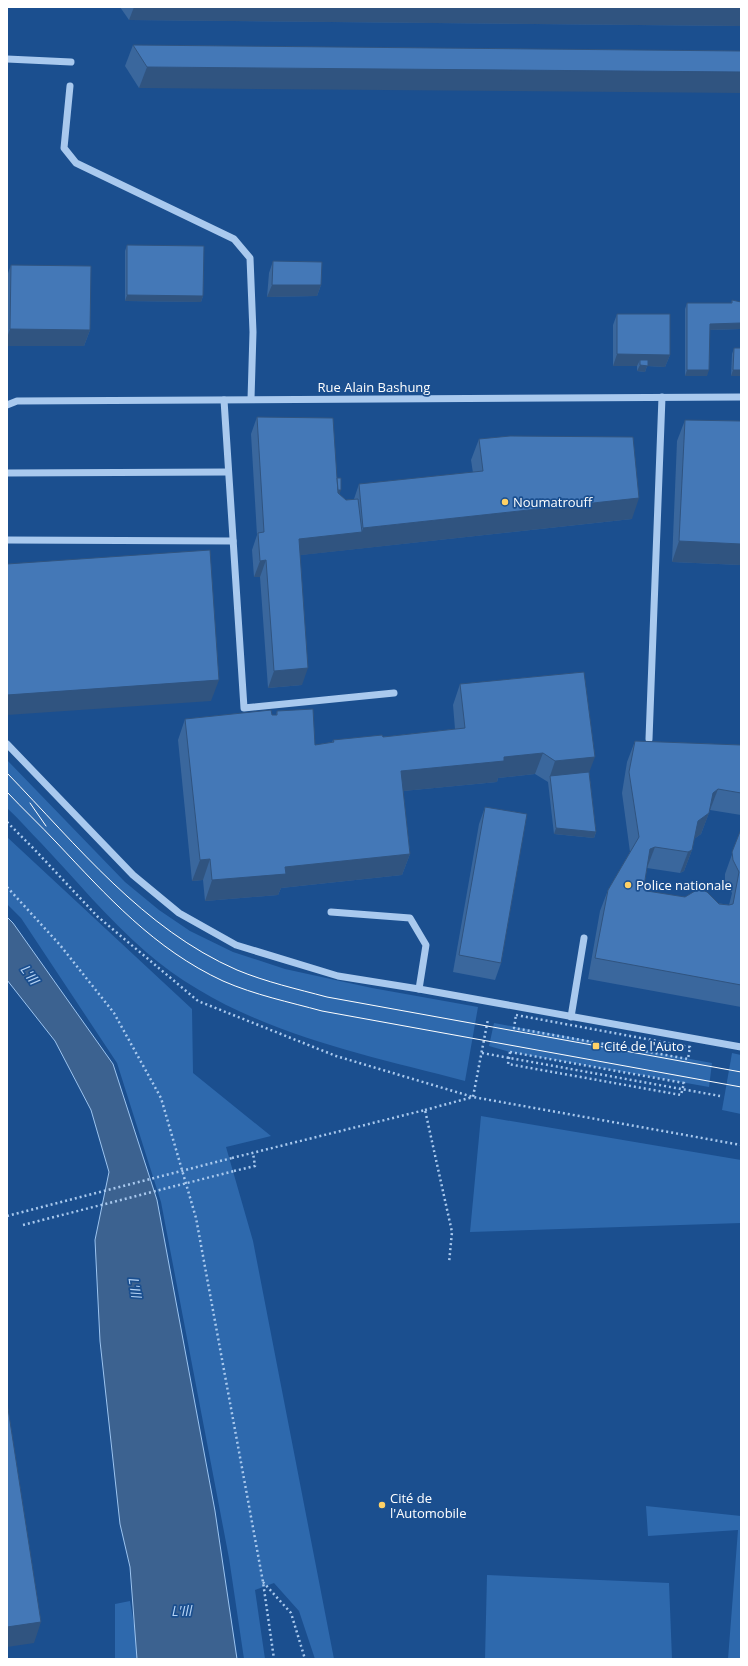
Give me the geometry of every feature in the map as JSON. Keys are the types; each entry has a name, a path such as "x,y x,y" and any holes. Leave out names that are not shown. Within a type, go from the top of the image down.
{"street":[{"path":"7,59 71,62"},
{"path":"70,86 64,148 76,163 234,239 250,258 252,332 251,399"},
{"path":"649,739 662,397"},
{"name":"Rue Alain Bashung","path":"7,405 17,401 741,397"},
{"path":"224,400 244,708 394,693"},
{"path":"7,473 228,472"},
{"path":"7,540 233,541"},
{"path":"7,744 133,875 179,913 236,945 338,976 419,989 741,1047"},
{"path":"331,912 410,918 426,945 419,989"},
{"path":"571,1017 584,938"}],"path":[{"path":"7,822 97,916 198,1001 336,1056 474,1098 741,1145"},
{"path":"7,887 60,945 114,1013 161,1098 196,1218 263,1582 274,1659"},
{"path":"474,1098 491,1003"},
{"path":"510,1052 684,1083 682,1089 681,1095 508,1064 510,1052"},
{"path":"482,1053 720,1096"},
{"path":"7,1216 474,1098"},
{"path":"425,1110 452,1232 449,1263"},
{"path":"23,1225 255,1166 253,1153"},
{"path":"263,1582 291,1613 304,1659"}],"shaded area":[{"path":"7,760 125,882 159,910 190,931 233,952 285,969 372,988 478,1007 465,1081 339,1048 297,1034 257,1019 218,1001 181,978 146,952 118,926 7,808"},
{"path":"7,837 192,1009 193,1073 271,1136 226,1147 253,1241 334,1659 315,1659 299,1611 274,1583 255,1590 265,1659 244,1659 229,1558 161,1202 117,1063 21,918 7,904"},
{"path":"494,1023 712,1063 709,1087 510,1052 489,1046"},
{"path":"732,1053 741,1055 741,1114 722,1110"},
{"path":"481,1116 741,1160 741,1223 470,1232"},
{"path":"646,1506 741,1516 741,1659 728,1659 738,1530 648,1536"},
{"path":"487,1575 669,1583 672,1659 485,1659"},
{"path":"130,1601 140,1659 115,1659 115,1604"}],"water":[{"name":"L'Ill","path":"7,917 13,923 113,1064 157,1200 215,1511 237,1659 137,1659 130,1567 120,1524 100,1341 95,1240 109,1172 91,1110 55,1041 7,980"}],"building":[{"path":"133,45 741,51 741,72 147,67"},
{"path":"127,245 204,246 203,296 127,295"},
{"path":"273,261 322,262 321,285 272,285"},
{"path":"11,265 91,266 90,330 10,329"},
{"path":"732,300 741,302 741,323 710,324 709,370 687,370 687,303 732,303"},
{"path":"617,314 670,314 670,355 617,354"},
{"path":"734,348 741,348 741,370 733,370"},
{"path":"640,360 648,360 648,366 640,365"},
{"path":"257,417 333,418 338,493 346,500 358,499 362,532 299,539 308,668 274,671 266,560 260,561 258,533 264,532"},
{"path":"685,420 741,421 741,544 679,541"},
{"name":"Noumatrouff","path":"510,436 633,437 639,498 363,528 359,484 483,471 479,439"},
{"path":"337,478 341,478 341,490 338,490"},
{"path":"210,550 219,680 7,695 7,564"},
{"path":"584,672 595,757 555,761 543,753 504,757 504,761 401,771 410,854 285,867 286,874 212,880 210,859 200,860 185,719 271,710 272,715 277,715 277,711 313,709 315,745 334,742 333,740 382,735 383,737 465,728 460,684"},
{"name":"Police nationale","path":"635,741 741,745 741,793 718,789 713,793 709,813 698,821 692,850 688,852 655,847 650,849 644,886 647,891 685,897 695,891 702,890 707,892 719,904 733,904 739,872 733,860 732,852 741,829 741,985 595,958 608,890 639,837 629,772"},
{"path":"589,772 596,832 556,828 550,776"},
{"path":"485,807 527,814 501,963 459,955"},
{"path":"7,1402 41,1622 7,1627"}],"tram line":[{"path":"7,773 86,856 141,909 171,932 203,953 237,970 270,982 327,997 741,1072"},
{"path":"7,792 133,920 153,937 198,968 235,986 272,998 322,1011 741,1087"},
{"path":"30,803 46,826"}],"place":[{"name":"Noumatrouff","path":"505,502"},
{"name":"Police nationale","path":"628,885"},
{"name":"Cité de l'Auto","path":"596,1046"},
{"name":"Cité de l'Automobile","path":"382,1505"}]}
